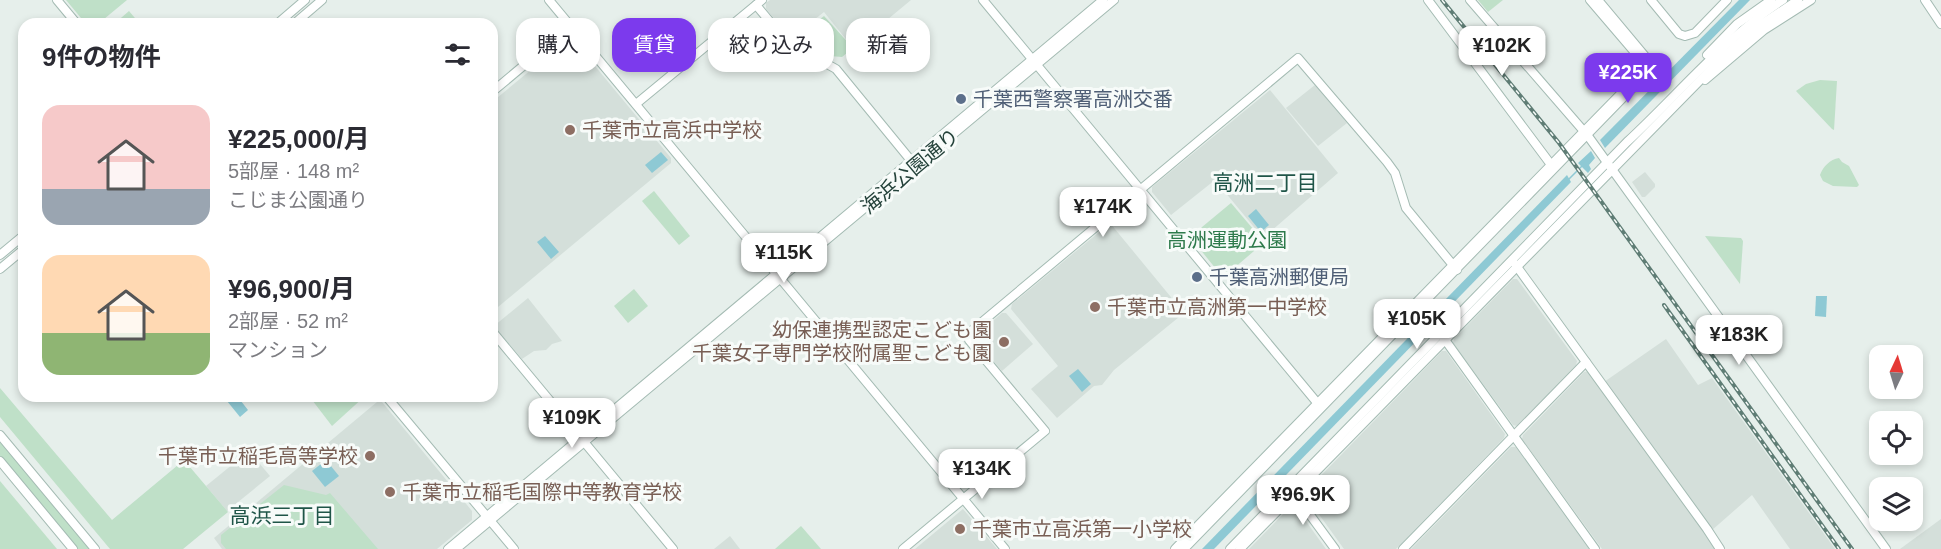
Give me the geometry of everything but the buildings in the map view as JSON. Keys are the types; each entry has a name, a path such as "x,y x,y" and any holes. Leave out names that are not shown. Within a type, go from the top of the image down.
{"street":[{"path":"57,0 72,18"},
{"path":"284,18 306,0"},
{"path":"301,18 322,0"},
{"path":"549,0 564,18"},
{"path":"983,0 1320,406"},
{"name":"海浜公園通り","path":"448,549 914,163 1034,62 1103,0"},
{"name":"海浜公園通り","path":"1034,62 1114,0"},
{"path":"1428,0 1553,167"},
{"path":"1470,0 1602,154 1886,549"},
{"path":"1184,549 1586,133 1642,72 1642,62 1590,0"},
{"path":"1586,133 1650,71 1649,61 1598,0"},
{"path":"1651,0 1679,34 1685,36 1695,33 1727,0"},
{"path":"1660,111 1690,72 1728,33 1771,0"},
{"path":"1610,166 1692,76 1734,36 1783,0"},
{"path":"1230,549 1292,490 1610,166 1745,37 1798,0"},
{"path":"1670,109 1678,106 1764,30 1812,0"},
{"path":"1925,0 1941,24"},
{"path":"636,104 759,3 802,60 826,64 836,69 914,163"},
{"path":"903,549 1045,431 969,340 969,334 1298,57 1387,162 1395,173 1406,208 1455,267"},
{"path":"600,61 1005,549"},
{"path":"498,87 516,72"},
{"path":"0,255 18,240"},
{"path":"0,269 18,254"},
{"path":"1515,263 1720,549"},
{"path":"1443,337 1595,549"},
{"path":"498,338 673,549"},
{"path":"1403,549 1586,362"},
{"path":"391,402 514,549"},
{"path":"1175,549 1320,406"},
{"path":"0,435 94,549"},
{"path":"0,461 73,549"},
{"path":"1240,549 1292,490"},
{"path":"1292,490 1335,549"},
{"name":"海浜公園通り","path":"456,549 488,518"}],"shaded area":[{"path":"770,0 911,0 889,18 846,18 846,39 834,24 834,18 829,18 824,12 816,18 774,18 766,9 766,3"},
{"name":"千葉市立高浜中学校","path":"528,72 600,72 671,158 671,163 498,307 498,97"},
{"path":"1315,85 1347,123 1318,146 1286,108"},
{"path":"1270,90 1338,173 1263,238 1215,180 1171,215 1152,192 1152,187"},
{"path":"1645,172 1655,187 1645,197 1642,197 1632,182"},
{"name":"千葉市立高洲第一中学校","path":"1110,223 1184,313 1114,370 1102,385 1094,386 1057,418 1031,389 1058,366 1011,309 1012,304"},
{"path":"1513,279 1517,279 1577,361 1576,365 1517,426 1513,425 1453,343 1454,339"},
{"path":"528,298 562,341 552,344 546,350 534,351 522,359 498,331 498,323"},
{"name":"幼保連携型認定こども園 千葉女子専門学校附属聖こども園","path":"1002,313 1006,313 1033,344 1002,371 975,340 976,335"},
{"path":"1666,339 1698,385 1712,378 1835,549 1790,549 1752,495 1711,531 1604,382"},
{"path":"1442,351 1446,351 1505,434 1504,438 1396,549 1344,549 1305,495 1306,491"},
{"path":"1589,371 1717,549 1602,549 1522,439 1523,435 1584,372"},
{"name":"千葉市立稲毛高等学校","path":"377,402 382,402 472,511 472,520 437,549 222,549 214,538"},
{"path":"1511,447 1516,447 1589,549 1411,549"},
{"path":"249,451 270,476 227,511 206,486"},
{"path":"1291,506 1295,506 1326,549 1249,549"},
{"name":"千葉市立高浜第一小学校","path":"963,509 997,549 915,549"},
{"path":"1941,519 1941,549 1900,549"},
{"path":"730,536 740,549 714,549"}],"green space":[{"path":"66,0 127,0 105,18 81,18"},
{"path":"1478,0 1503,0 1488,12"},
{"path":"129,11 135,18 121,18"},
{"path":"834,27 846,40 846,54 842,57 834,56"},
{"path":"1820,80 1837,81 1834,130 1796,91 1806,84"},
{"path":"1839,158 1849,166 1859,185 1857,187 1833,186 1823,181 1820,175 1823,169 1830,162"},
{"path":"654,191 690,236 679,245 642,201"},
{"name":"高洲運動公園","path":"1231,203 1259,236 1254,251 1226,275 1221,275 1190,237"},
{"path":"1705,236 1741,238 1743,241 1740,284"},
{"path":"634,289 648,306 628,323 614,306"},
{"path":"0,388 112,520 184,460 228,512 183,549 110,549 0,417"},
{"path":"314,402 358,402 332,426"},
{"path":"0,441 90,549 77,549 0,456"},
{"path":"0,481 57,549 0,549"},
{"path":"284,485 326,495 330,493 378,549 226,549 221,543 221,535"},
{"path":"801,526 821,549 775,549"}],"water":[{"path":"1739,0 1750,0 1605,148 1600,140"},
{"path":"1591,151 1595,158 1589,165 1591,169 1588,173 1578,163"},
{"path":"661,152 668,160 652,173 645,165"},
{"path":"1567,175 1571,182 1214,549 1202,549"},
{"path":"1256,209 1269,225 1261,232 1248,216"},
{"path":"545,236 559,252 551,259 537,242"},
{"path":"1816,296 1827,296 1826,317 1815,316"},
{"path":"1078,369 1091,384 1082,392 1069,376"},
{"path":"228,402 242,402 248,410 240,417"},
{"path":"326,460 339,476 325,487 312,471"}],"waterway":[{"path":"1568,180 1582,166"}],"railway":[{"path":"1442,0 1559,143 1852,549"},
{"path":"1664,305 1839,549"}],"place":[{"name":"千葉西警察署高洲交番","path":"961,99"},
{"name":"千葉市立高浜中学校","path":"570,130"},
{"name":"千葉高洲郵便局","path":"1197,277"},
{"name":"千葉市立高洲第一中学校","path":"1095,307"},
{"name":"幼保連携型認定こども園 千葉女子専門学校附属聖こども園","path":"1004,342"},
{"name":"千葉市立稲毛高等学校","path":"370,456"},
{"name":"千葉市立稲毛国際中等教育学校","path":"390,492"},
{"name":"千葉市立高浜第一小学校","path":"960,529"}],"district":[{"name":"高洲二丁目","path":"1265,182"},
{"name":"高浜三丁目","path":"282,515"}]}
